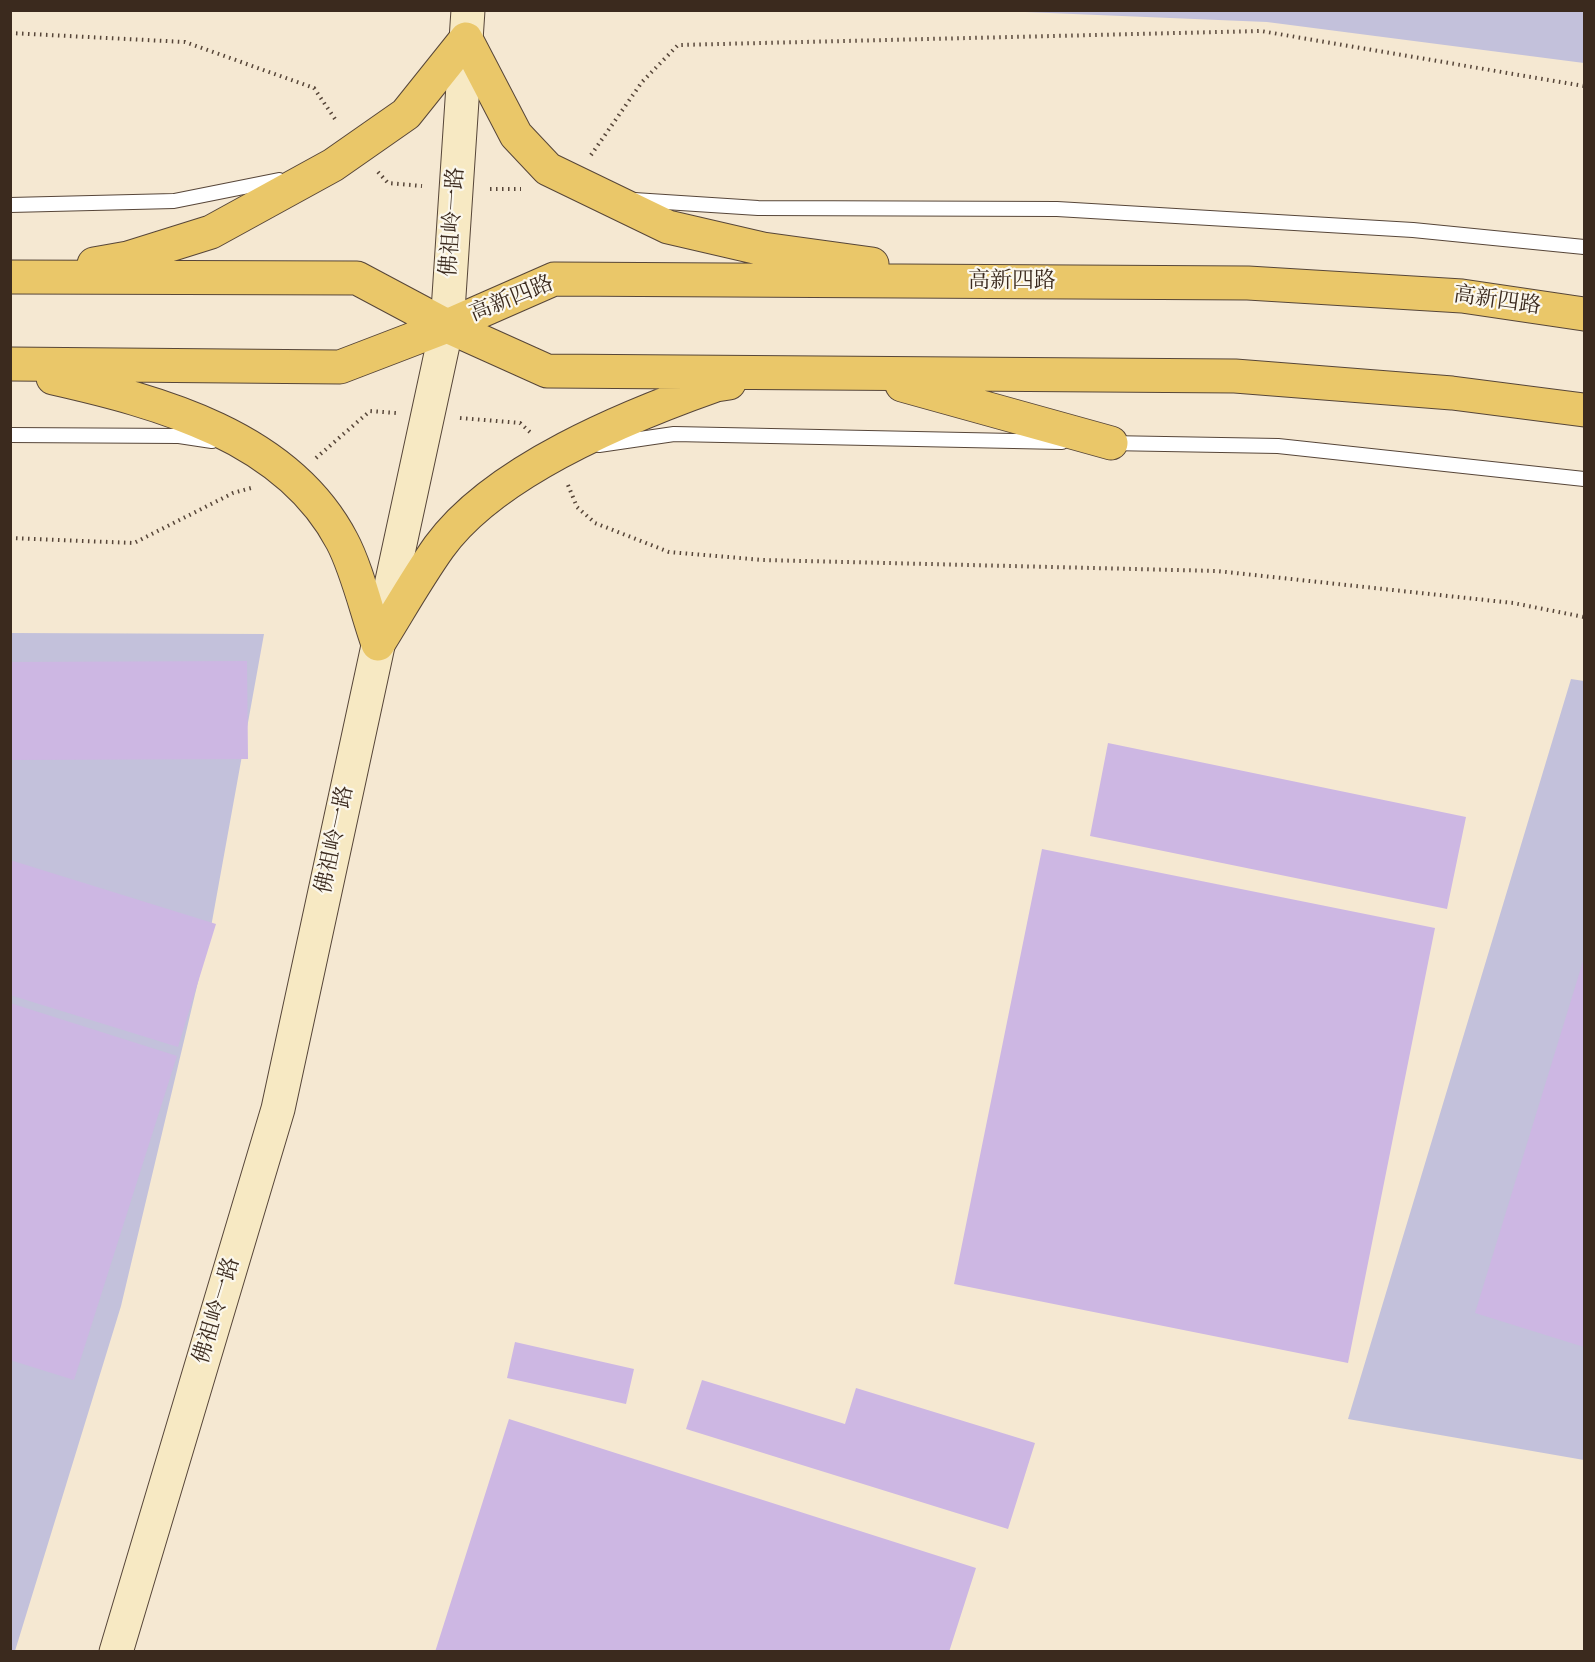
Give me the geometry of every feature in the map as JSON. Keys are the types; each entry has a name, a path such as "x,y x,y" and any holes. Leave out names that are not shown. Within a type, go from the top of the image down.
{"main road":[{"path":"19,278 128,258 211,232 344,157 406,114 467,25"},
{"path":"467,25 516,135 548,169 668,227 742,244 1002,282"},
{"name":"高新四路","path":"19,278 357,278 447,326 548,371 1235,376 1452,393 1584,410"},
{"name":"高新四路","path":"10,364 340,367 447,326 554,279 1248,283 1462,296 1584,314"},
{"path":"10,369 121,394 203,423 288,472 318,504 342,541 378,644"},
{"path":"378,644 447,538 486,498 636,413 706,388 789,373"},
{"path":"858,373 1111,443"}],"street":[{"name":"佛祖岭一路","path":"116,1652 278,1109 428,416 447,326 467,25"}],"lane":[{"path":"10,205 174,201 262,185 344,157"},
{"path":"581,185 636,200 758,208 1057,209 1413,230 1584,247"},
{"path":"557,456 583,447 674,434 1278,446 1584,479"},
{"path":"10,435 179,436 235,445 288,472"}],"path":[{"path":"10,33 185,42 314,88 344,157 388,183 456,189 555,189 581,185 642,82 678,45 1261,31 1584,86"},
{"path":"10,538 134,543 233,493 288,472 370,411 520,423 557,456 577,507 595,523 669,552 764,560 1217,571 1513,603 1584,617"}],"shaded area":[{"path":"1001,11 1584,11 1584,63 1267,22"},
{"path":"11,633 264,634 211,927 121,1306 15,1651 11,1652"},
{"path":"1571,679 1584,681 1584,1460 1348,1419"}],"building":[{"path":"247,661 248,759 10,760 10,662"},
{"path":"1108,743 1466,817 1447,909 1090,836"},
{"path":"1042,849 1435,928 1348,1363 954,1284"},
{"path":"10,860 216,924 178,1047 10,995"},
{"path":"1584,958 1584,1347 1475,1313"},
{"path":"10,1003 177,1056 74,1380 10,1360"},
{"path":"515,1342 634,1369 626,1404 507,1378"},
{"path":"702,1380 845,1424 856,1388 1035,1443 1008,1529 686,1429"},
{"path":"509,1419 976,1568 949,1652 435,1652"}]}
